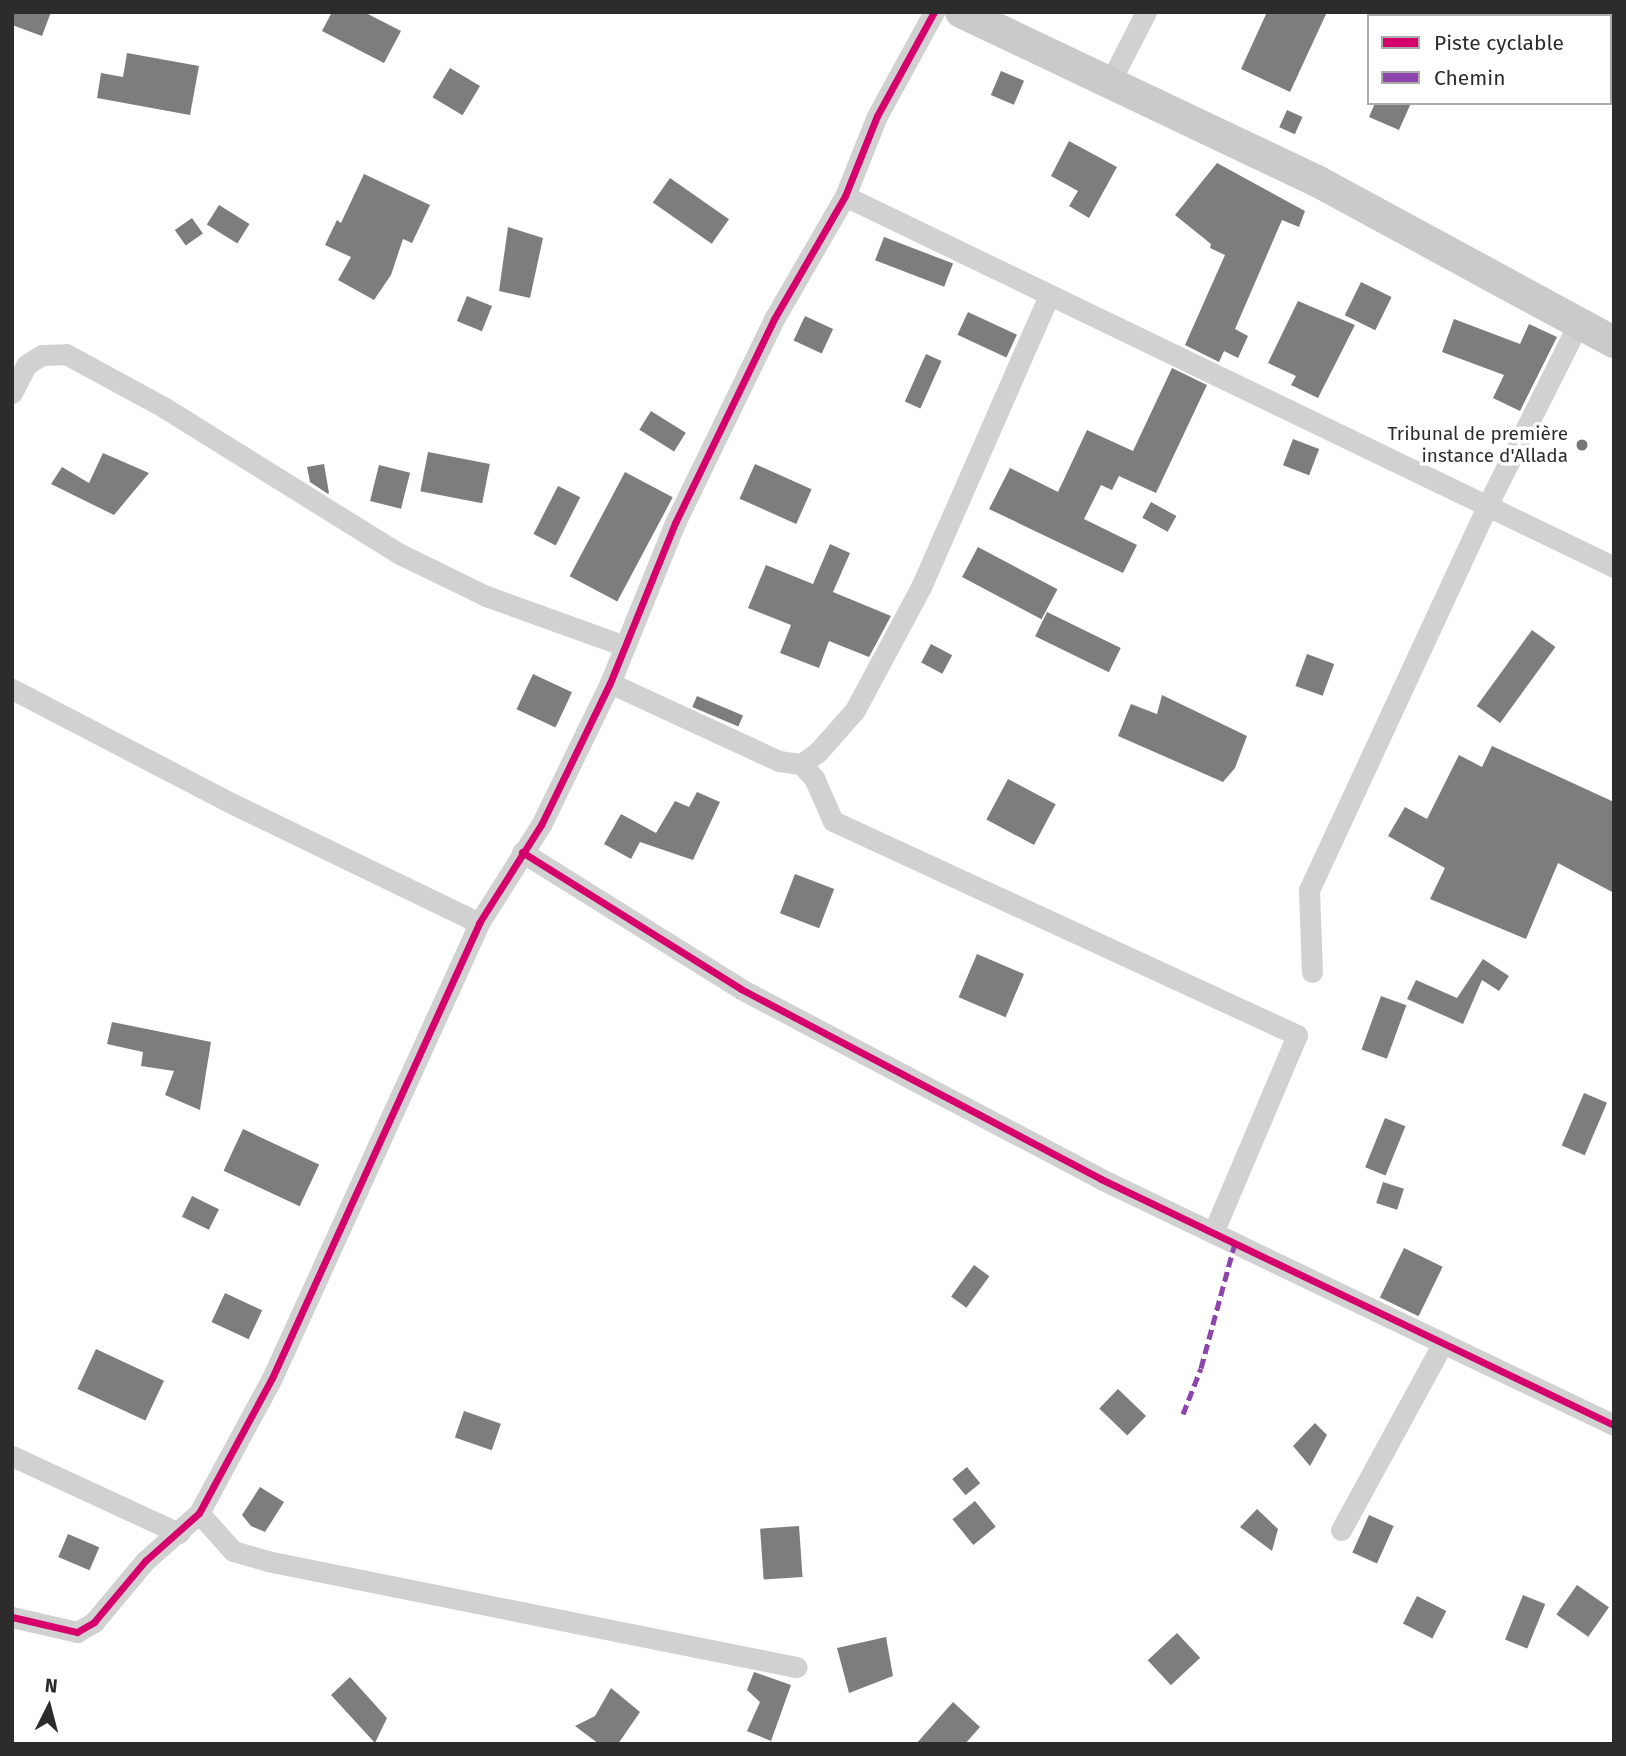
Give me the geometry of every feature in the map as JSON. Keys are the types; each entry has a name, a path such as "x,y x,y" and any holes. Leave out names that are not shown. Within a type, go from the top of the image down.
{"main road":[{"path":"961,12 1317,181 1614,342"}],"street":[{"path":"12,1617 77,1632 94,1622 145,1561 199,1513 272,1378 480,923 541,825 610,683 676,523 774,318 845,196 877,116 934,12"},
{"path":"1110,82 1146,12"},
{"path":"845,196 1614,567"},
{"path":"801,764 855,710 921,587 1049,295"},
{"path":"1312,972 1307,917 1309,890 1487,506 1578,324"},
{"path":"12,393 26,365 43,355 66,354 165,408 400,554 486,596 625,646"},
{"path":"610,683 779,761 801,764 814,778 833,821 1297,1035 1213,1233"},
{"path":"12,689 233,804 480,923"},
{"path":"522,852 741,989 1101,1179 1614,1424"},
{"path":"1341,1530 1443,1343"},
{"path":"12,1456 179,1533"},
{"path":"199,1513 233,1551 267,1562 796,1667"}],"building":[{"path":"12,12 51,12 42,36 12,25"},
{"path":"332,12 364,12 401,31 384,63 322,31"},
{"path":"1267,12 1327,12 1290,92 1241,69"},
{"path":"127,53 199,66 190,115 97,98 101,73 123,77"},
{"path":"450,68 480,86 462,115 432,97"},
{"path":"1001,71 1024,81 1014,105 991,95"},
{"path":"1374,105 1410,105 1399,130 1369,117"},
{"path":"1287,110 1303,117 1295,134 1279,127"},
{"path":"1069,141 1117,167 1089,218 1069,206 1078,191 1051,176"},
{"path":"1217,163 1305,211 1299,227 1282,220 1235,329 1248,336 1238,358 1224,351 1219,362 1185,345 1225,255 1210,248 1211,244 1175,215"},
{"path":"364,174 430,205 412,243 403,239 391,275 374,300 338,280 351,257 325,245 337,220 341,223"},
{"path":"670,178 729,219 712,244 653,203"},
{"path":"219,205 250,224 237,244 207,225"},
{"path":"192,218 203,234 186,246 175,230"},
{"path":"508,227 543,238 530,298 499,291"},
{"path":"884,237 953,264 944,287 875,260"},
{"path":"1361,282 1392,297 1375,330 1345,315"},
{"path":"467,296 492,306 482,331 457,321"},
{"path":"1298,301 1355,325 1318,398 1291,385 1296,376 1268,363"},
{"path":"968,312 1017,335 1006,357 957,335"},
{"path":"805,316 833,329 822,354 794,340"},
{"path":"1454,319 1520,344 1529,324 1557,337 1520,411 1493,398 1504,375 1442,352"},
{"path":"926,354 942,361 920,408 905,402"},
{"path":"1172,368 1207,385 1156,493 1119,476 1112,490 1101,485 1084,519 1137,545 1123,573 989,509 1010,468 1058,492 1087,430 1133,451"},
{"path":"651,411 686,433 674,451 639,430"},
{"path":"1293,439 1319,449 1309,475 1283,465"},
{"path":"428,452 490,464 482,503 420,491"},
{"path":"103,453 149,473 114,515 51,484 62,467 89,483"},
{"path":"324,464 328,494 310,482 307,467"},
{"path":"755,464 812,489 796,524 740,499"},
{"path":"379,465 410,473 401,509 370,501"},
{"path":"625,472 673,497 617,602 570,576"},
{"path":"558,486 580,497 556,545 533,534"},
{"path":"1151,502 1176,516 1168,532 1142,518"},
{"path":"830,544 850,553 833,592 891,616 869,657 829,641 819,668 780,653 791,625 748,608 766,565 813,584"},
{"path":"978,547 1057,589 1042,619 962,577"},
{"path":"1047,612 1121,648 1109,672 1035,636"},
{"path":"1532,630 1555,647 1500,723 1477,706"},
{"path":"931,644 952,655 942,674 921,663"},
{"path":"1307,654 1334,664 1323,696 1295,686"},
{"path":"533,674 572,692 555,728 517,709"},
{"path":"1162,695 1247,736 1235,768 1223,782 1118,736 1131,704 1157,714"},
{"path":"697,696 743,716 738,727 692,707"},
{"path":"1492,746 1614,802 1614,893 1558,863 1526,939 1430,899 1445,868 1388,836 1405,807 1427,819 1459,755 1482,767"},
{"path":"1008,779 1056,804 1034,845 986,820"},
{"path":"697,792 720,802 693,860 640,842 631,859 604,844 621,814 656,833 675,801 689,807"},
{"path":"795,874 834,889 819,928 780,913"},
{"path":"977,954 1024,974 1006,1017 959,997"},
{"path":"1483,959 1509,976 1499,991 1482,980 1463,1024 1407,999 1416,980 1457,998"},
{"path":"1381,996 1406,1005 1387,1059 1362,1050"},
{"path":"112,1022 211,1042 200,1110 165,1095 174,1071 141,1066 143,1052 107,1044"},
{"path":"1584,1093 1607,1103 1585,1155 1562,1145"},
{"path":"1385,1118 1405,1126 1386,1175 1365,1167"},
{"path":"243,1129 319,1164 300,1206 224,1171"},
{"path":"1383,1182 1404,1189 1397,1210 1376,1203"},
{"path":"192,1196 219,1209 209,1230 182,1217"},
{"path":"1404,1248 1443,1267 1419,1316 1380,1297"},
{"path":"974,1265 989,1276 966,1308 951,1297"},
{"path":"225,1293 262,1310 249,1339 211,1322"},
{"path":"96,1349 164,1381 145,1421 77,1389"},
{"path":"1118,1389 1146,1416 1127,1436 1099,1408"},
{"path":"464,1411 501,1424 492,1450 455,1437"},
{"path":"1315,1423 1327,1435 1310,1466 1293,1446"},
{"path":"967,1467 980,1483 965,1495 952,1479"},
{"path":"260,1487 284,1502 265,1532 251,1526 242,1515"},
{"path":"975,1501 996,1527 973,1545 952,1519"},
{"path":"1257,1509 1278,1529 1272,1551 1240,1527"},
{"path":"1369,1515 1394,1526 1377,1563 1352,1552"},
{"path":"799,1526 803,1577 764,1580 760,1529"},
{"path":"68,1534 99,1547 90,1570 58,1557"},
{"path":"1577,1585 1609,1607 1588,1637 1556,1614"},
{"path":"1523,1595 1545,1604 1527,1648 1505,1640"},
{"path":"1417,1596 1446,1611 1432,1639 1403,1624"},
{"path":"1177,1633 1200,1658 1171,1685 1148,1660"},
{"path":"886,1637 893,1676 849,1693 837,1648"},
{"path":"754,1672 791,1685 771,1741 747,1731 760,1702 747,1690"},
{"path":"350,1677 387,1718 375,1743 331,1695"},
{"path":"611,1688 640,1712 618,1744 599,1744 575,1726 595,1716"},
{"path":"953,1702 980,1727 965,1744 916,1744"}],"marked path":[{"path":"1183,1414 1201,1368 1235,1243"}],"cycle path":[{"path":"12,1617 77,1632 94,1622 145,1561 199,1513 272,1378 479,923 541,825 610,683 675,523 774,319 845,196 877,116 934,12"},
{"path":"522,852 741,989 1101,1179 1614,1425"}],"place":[{"name":"Tribunal de première instance d'Allada","path":"1582,445"}]}
